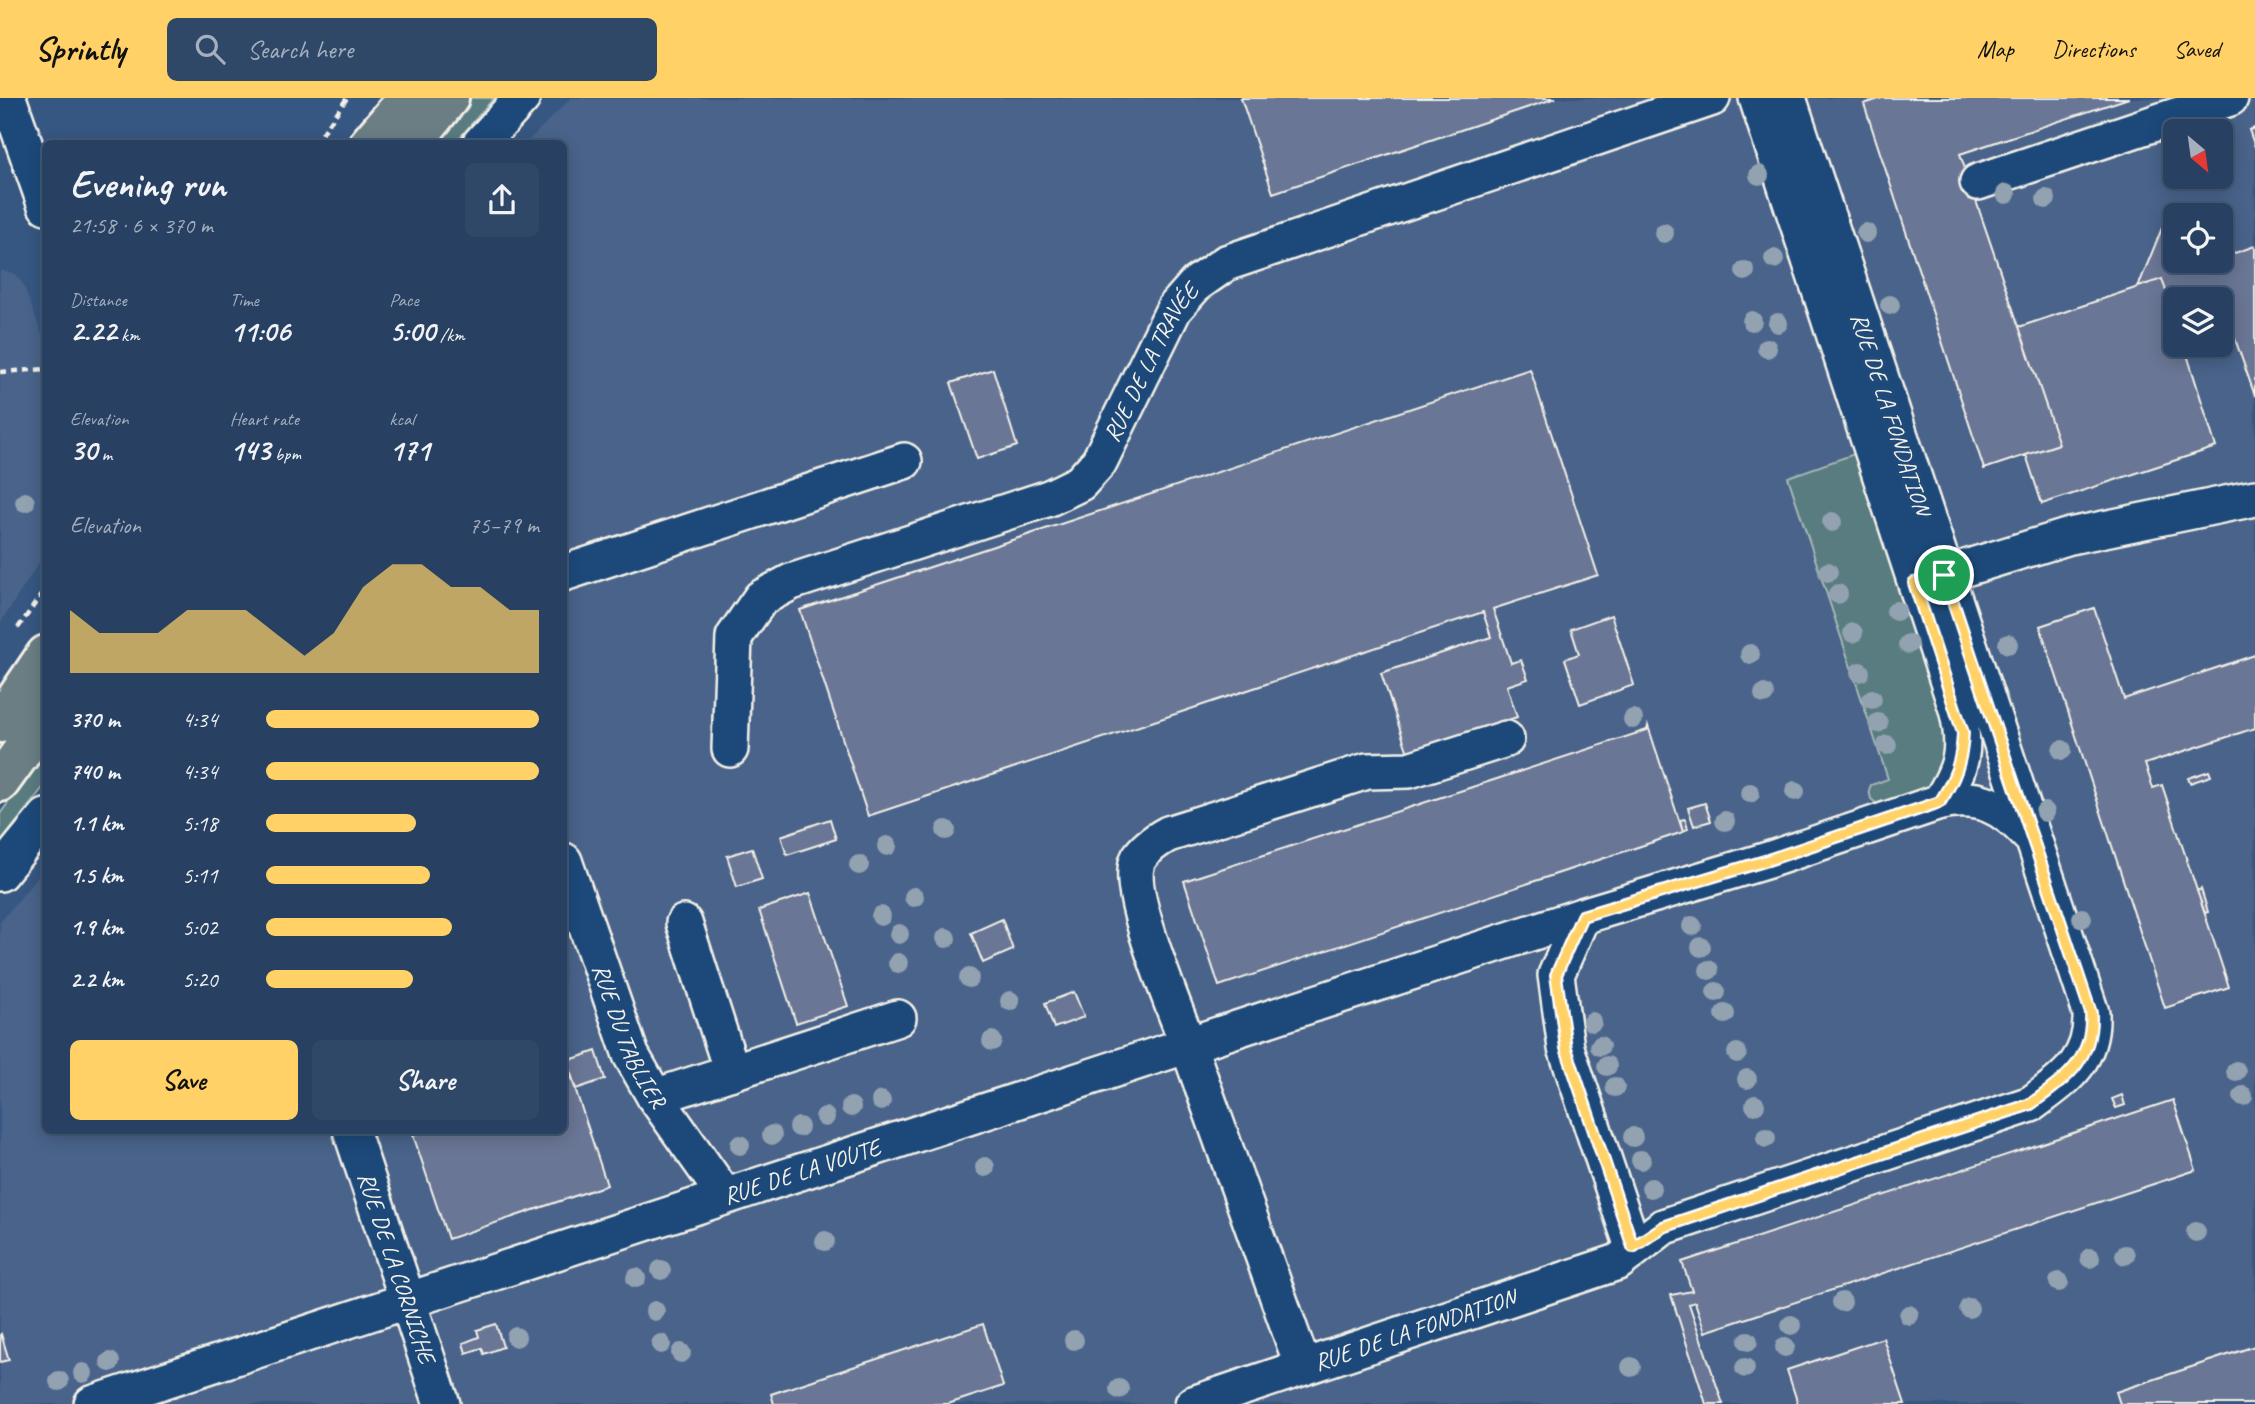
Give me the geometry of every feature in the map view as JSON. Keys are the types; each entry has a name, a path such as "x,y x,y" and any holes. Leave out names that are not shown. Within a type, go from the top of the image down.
{"main road":[{"path":"372,140 408,98"},
{"path":"415,140 449,98"},
{"path":"0,723 42,660"},
{"path":"0,782 42,724"}],"street":[{"path":"8,98 42,195"},
{"path":"484,140 522,98"},
{"name":"RUE DE LA TRAVÉE","path":"730,749 734,637 761,598 792,582 1049,498 1080,483 1100,462 1174,309 1196,284 1226,263 1712,98"},
{"name":"RUE DE LA FONDATION","path":"1193,1404 1618,1262 1633,1247 1663,1227 2031,1104 2073,1073 2092,1035 2091,1013 2031,838 1929,579 1757,98"},
{"name":"RUE DE LA FONDATION","path":"1788,98 1929,579 1963,733 1962,753 1956,777 1940,802"},
{"path":"1978,183 2230,98"},
{"path":"567,572 904,461"},
{"path":"1929,579 2070,536 2255,498"},
{"path":"1303,1367 1139,906 1135,880 1138,859 1153,842 1168,834 1367,771 1409,770 1506,739"},
{"path":"1633,1247 1566,1048 1556,975 1582,916 1768,860 1940,802 1976,799 1993,805 2014,819 2031,838"},
{"path":"0,873 42,822"},
{"name":"RUE DU TABLIER","path":"567,870 631,1055 655,1097 725,1196"},
{"name":"RUE DE LA VOUTE","path":"92,1404 1582,916"},
{"path":"684,923 732,1072"},
{"path":"655,1097 898,1018"},
{"name":"RUE DE LA CORNICHE","path":"352,1134 442,1404"}],"path":[{"path":"318,140 347,98"},
{"path":"0,372 42,369"},
{"path":"15,632 42,594"}],"shaded area":[{"path":"571,98 2255,98 2255,1404 0,1404 0,922 42,872 42,1134 567,1134 567,140 529,140"},
{"path":"0,270 15,274 23,284 42,334 42,558 0,624"}],"green space":[{"path":"463,98 494,98 458,140 428,140"},
{"path":"1860,452 1952,735 1932,789 1882,808 1871,799 1869,790 1871,785 1888,779 1788,477"},
{"path":"42,757 42,789 0,843 0,814"}],"building":[{"path":"1241,98 1556,98 1273,193"},
{"path":"1882,98 2129,98 1960,154 2059,444 1984,469 1864,104"},
{"path":"2255,128 2255,147 2249,130"},
{"path":"2163,225 2163,273 2233,273 2233,252 2255,246 2255,396 2233,333 2233,287 2165,287 2162,279 2138,287"},
{"path":"2162,279 2165,287 2163,357 2188,357 2216,447 2042,504 2026,455 2059,444 2019,327"},
{"path":"993,369 1017,446 977,459 951,383"},
{"path":"1530,369 1598,575 1493,609 1511,663 1521,660 1528,679 1507,686 1517,717 1408,753 1381,673 1491,637 1483,612 868,816 800,610"},
{"path":"2094,608 2124,699 2255,655 2255,728 2145,764 2153,788 2162,785 2229,987 2165,1008 2040,626"},
{"path":"1611,615 1634,685 1580,704 1565,659 1579,654 1571,629"},
{"path":"1648,726 1683,832 1219,986 1184,881 1647,730"},
{"path":"2209,771 2211,776 2190,783 2188,778"},
{"path":"1705,803 1711,821 1694,826 1688,808"},
{"path":"830,819 836,839 787,855 781,836"},
{"path":"1685,819 1688,829 1683,831 1680,820"},
{"path":"752,848 762,879 737,887 727,856"},
{"path":"2201,889 2208,912 2205,913 2197,891"},
{"path":"810,893 848,1006 796,1023 759,910"},
{"path":"1002,919 1013,950 983,963 971,933"},
{"path":"1074,992 1084,1017 1054,1028 1045,1003"},
{"path":"596,1051 605,1079 576,1089 567,1061"},
{"path":"567,1064 607,1185 448,1239 413,1135 567,1134"},
{"path":"2122,1095 2125,1105 2116,1108 2112,1099"},
{"path":"2173,1100 2196,1170 1705,1332 1695,1302 1689,1304 1723,1404 1706,1404 1671,1295 1692,1291 1682,1262"},
{"path":"496,1324 503,1347 484,1354 482,1348 466,1353 463,1343 479,1337 477,1330"},
{"path":"983,1324 1003,1386 948,1404 774,1404 771,1394"},
{"path":"0,1335 9,1360 0,1362"},
{"path":"1883,1338 1905,1404 1798,1404 1787,1370"},
{"path":"2255,1346 2255,1404 2120,1404 2116,1392"}],"route":[{"path":"1944,575 2091,1013 2092,1035 2073,1073 2031,1104 1663,1227 1633,1247 1566,1048 1556,975 1582,916 1768,860 1940,802 1956,777 1962,753 1963,733 1914,583 1944,575"}]}
